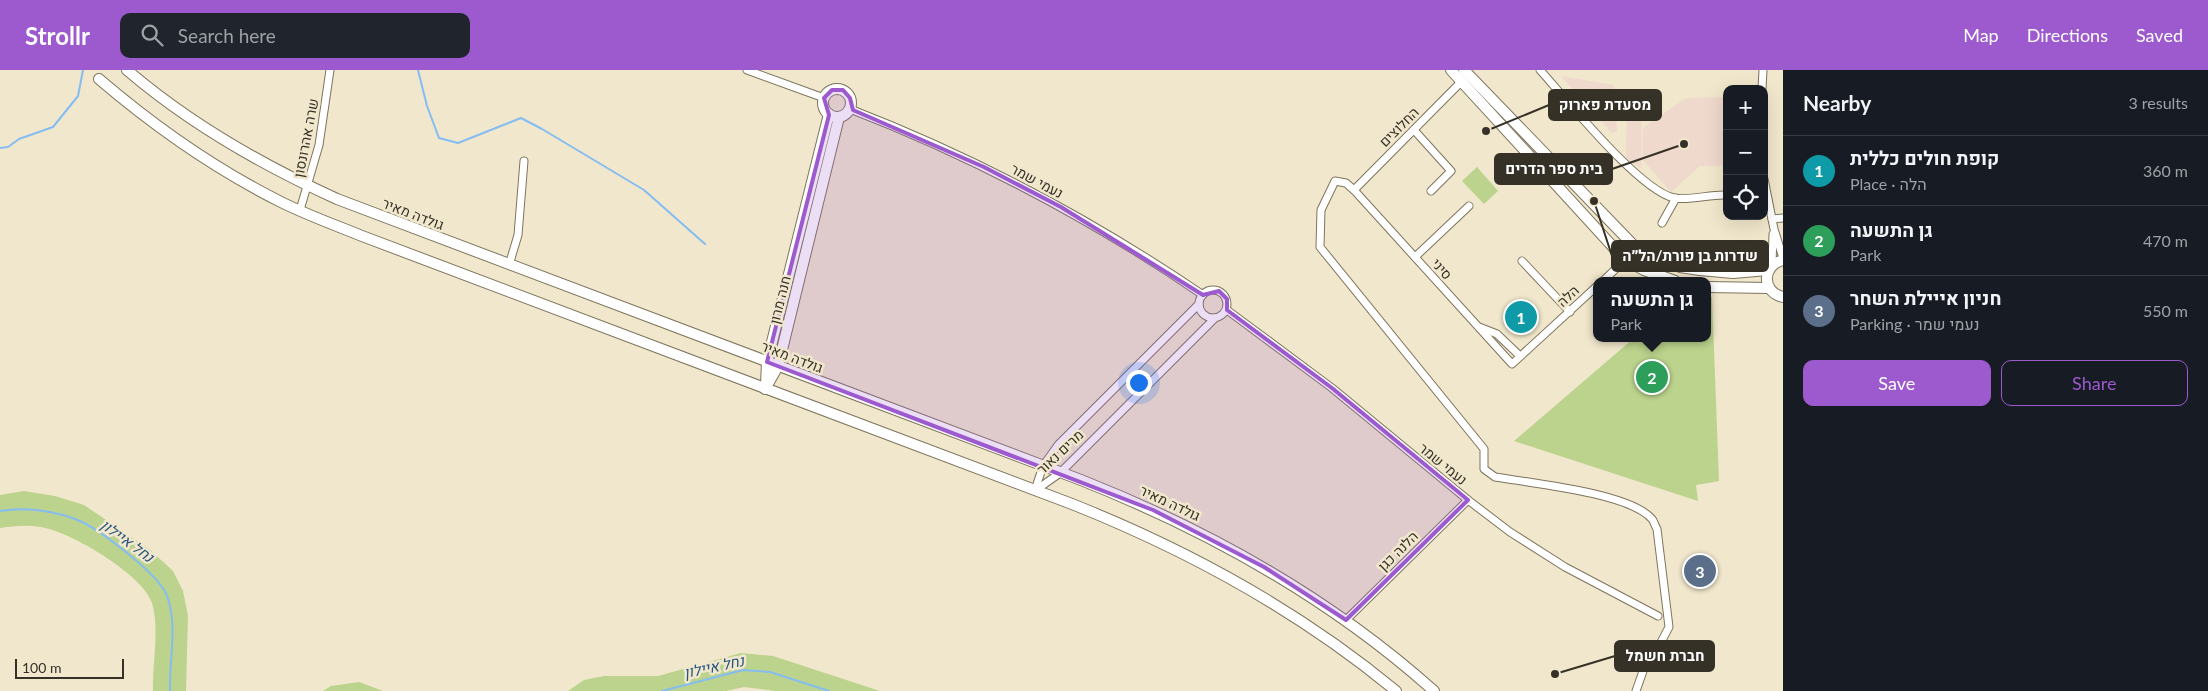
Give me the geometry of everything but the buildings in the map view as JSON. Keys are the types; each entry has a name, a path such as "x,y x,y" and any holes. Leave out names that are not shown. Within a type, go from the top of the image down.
{"main road":[{"name":"גולדה מאיר","path":"128,70 164,100 221,138 290,178 371,212 1043,466 1153,510 1215,540 1264,567 1346,620 1434,691"},
{"path":"1451,70 1467,74 1638,250 1680,267 1733,273 1770,267 1783,259"},
{"path":"1467,74 1625,260 1644,270 1664,277"},
{"path":"99,79 149,120 207,159 282,202 300,210 362,236 1035,490 1143,533 1210,565 1280,606 1316,630 1396,691"},
{"path":"832,90 843,90 850,98 850,109 847,113 834,116 824,109 824,98 832,90"},
{"name":"חנה מרון","path":"765,388 767,362 834,116"},
{"name":"חנה מרון","path":"765,388 778,366 834,116"},
{"path":"1770,267 1766,276 1769,288 1774,294 1783,297"},
{"path":"1711,287 1769,288"}],"street":[{"name":"שרה אהרונסון","path":"300,210 309,186 322,129 330,70"},
{"path":"747,70 824,98"},
{"path":"1540,70 1646,183 1660,194 1676,198 1723,195"},
{"path":"1762,85 1763,70"},
{"name":"החלוצים","path":"1354,190 1467,74"},
{"name":"נעמי שמר","path":"850,109 942,147 1061,207 1158,264 1203,295"},
{"path":"1414,130 1451,171 1431,191"},
{"path":"509,265 518,236 524,161"},
{"path":"1354,190 1346,184 1335,180 1321,210 1320,248 1484,449 1484,469 1495,477 1605,496 1636,507 1653,519 1657,529 1669,627 1659,646 1648,657 1636,691"},
{"name":"סיני","path":"1354,190 1512,364"},
{"path":"1662,223 1676,198"},
{"path":"1768,204 1783,259"},
{"path":"1415,257 1470,206"},
{"path":"1772,220 1783,218"},
{"path":"1770,267 1774,229"},
{"path":"1607,277 1625,260"},
{"path":"1522,261 1570,312"},
{"name":"הלה","path":"1512,364 1593,290"},
{"path":"1208,291 1219,291 1227,298 1227,310 1224,314 1215,318 1203,314 1199,304 1203,295 1208,291"},
{"name":"מרים נאור","path":"1035,490 1043,466 1058,445 1199,304"},
{"name":"נעמי שמר","path":"1227,310 1332,388 1468,500 1510,532 1565,567 1658,616"},
{"name":"מרים נאור","path":"1035,490 1060,473 1215,318"},
{"path":"1479,327 1497,334 1520,356"},
{"name":"הלנה כגן","path":"1346,620 1468,500"}],"highlighted area":[{"path":"832,90 843,90 850,98 853,110 984,167 1061,207 1203,295 1219,291 1227,299 1227,310 1332,388 1468,500 1346,620 1264,567 1153,510 767,362 829,115 824,98"}],"shaded area":[{"path":"1561,76 1614,85 1617,131 1612,133"},
{"path":"1627,89 1642,90 1641,168 1626,159"},
{"path":"1723,97 1723,166 1700,166 1671,192 1642,159 1643,128 1686,98"}],"green space":[{"path":"1477,167 1498,191 1484,204 1462,181"},
{"path":"1712,297 1719,481 1696,485 1698,501 1514,441 1629,342 1711,342"},
{"path":"24,491 55,496 84,505 149,549 173,571 183,591 188,616 186,691 153,691 156,636 152,603 146,592 123,569 91,548 49,529 37,526 0,528 0,495"},
{"path":"741,653 773,656 880,691 775,691 744,687 726,691 568,691 584,680 604,676 658,676"},
{"path":"359,682 383,691 323,691 331,686"}],"waterway":[{"path":"0,148 8,147 19,139 53,127 78,96 83,70"},
{"path":"418,70 427,106 439,138 458,143 521,118 644,190 705,244"},
{"name":"נחל איילון","path":"0,511 38,510 75,519 112,541 152,576 167,596 172,619 170,691"},
{"name":"נחל איילון","path":"662,691 743,670 770,672 829,691"}],"place":[{"name":"מסעדת פארוק","path":"1486,131"},
{"name":"בית ספר הדרים","path":"1684,144"},
{"name":"שדרות בן פורת/הל״ה","path":"1594,201"},
{"name":"קופת חולים כללית","path":"1521,317"},
{"name":"גן התשעה","path":"1652,377"},
{"name":"חניון אייילת השחר","path":"1700,571"},
{"name":"חברת חשמל","path":"1555,674"}]}
